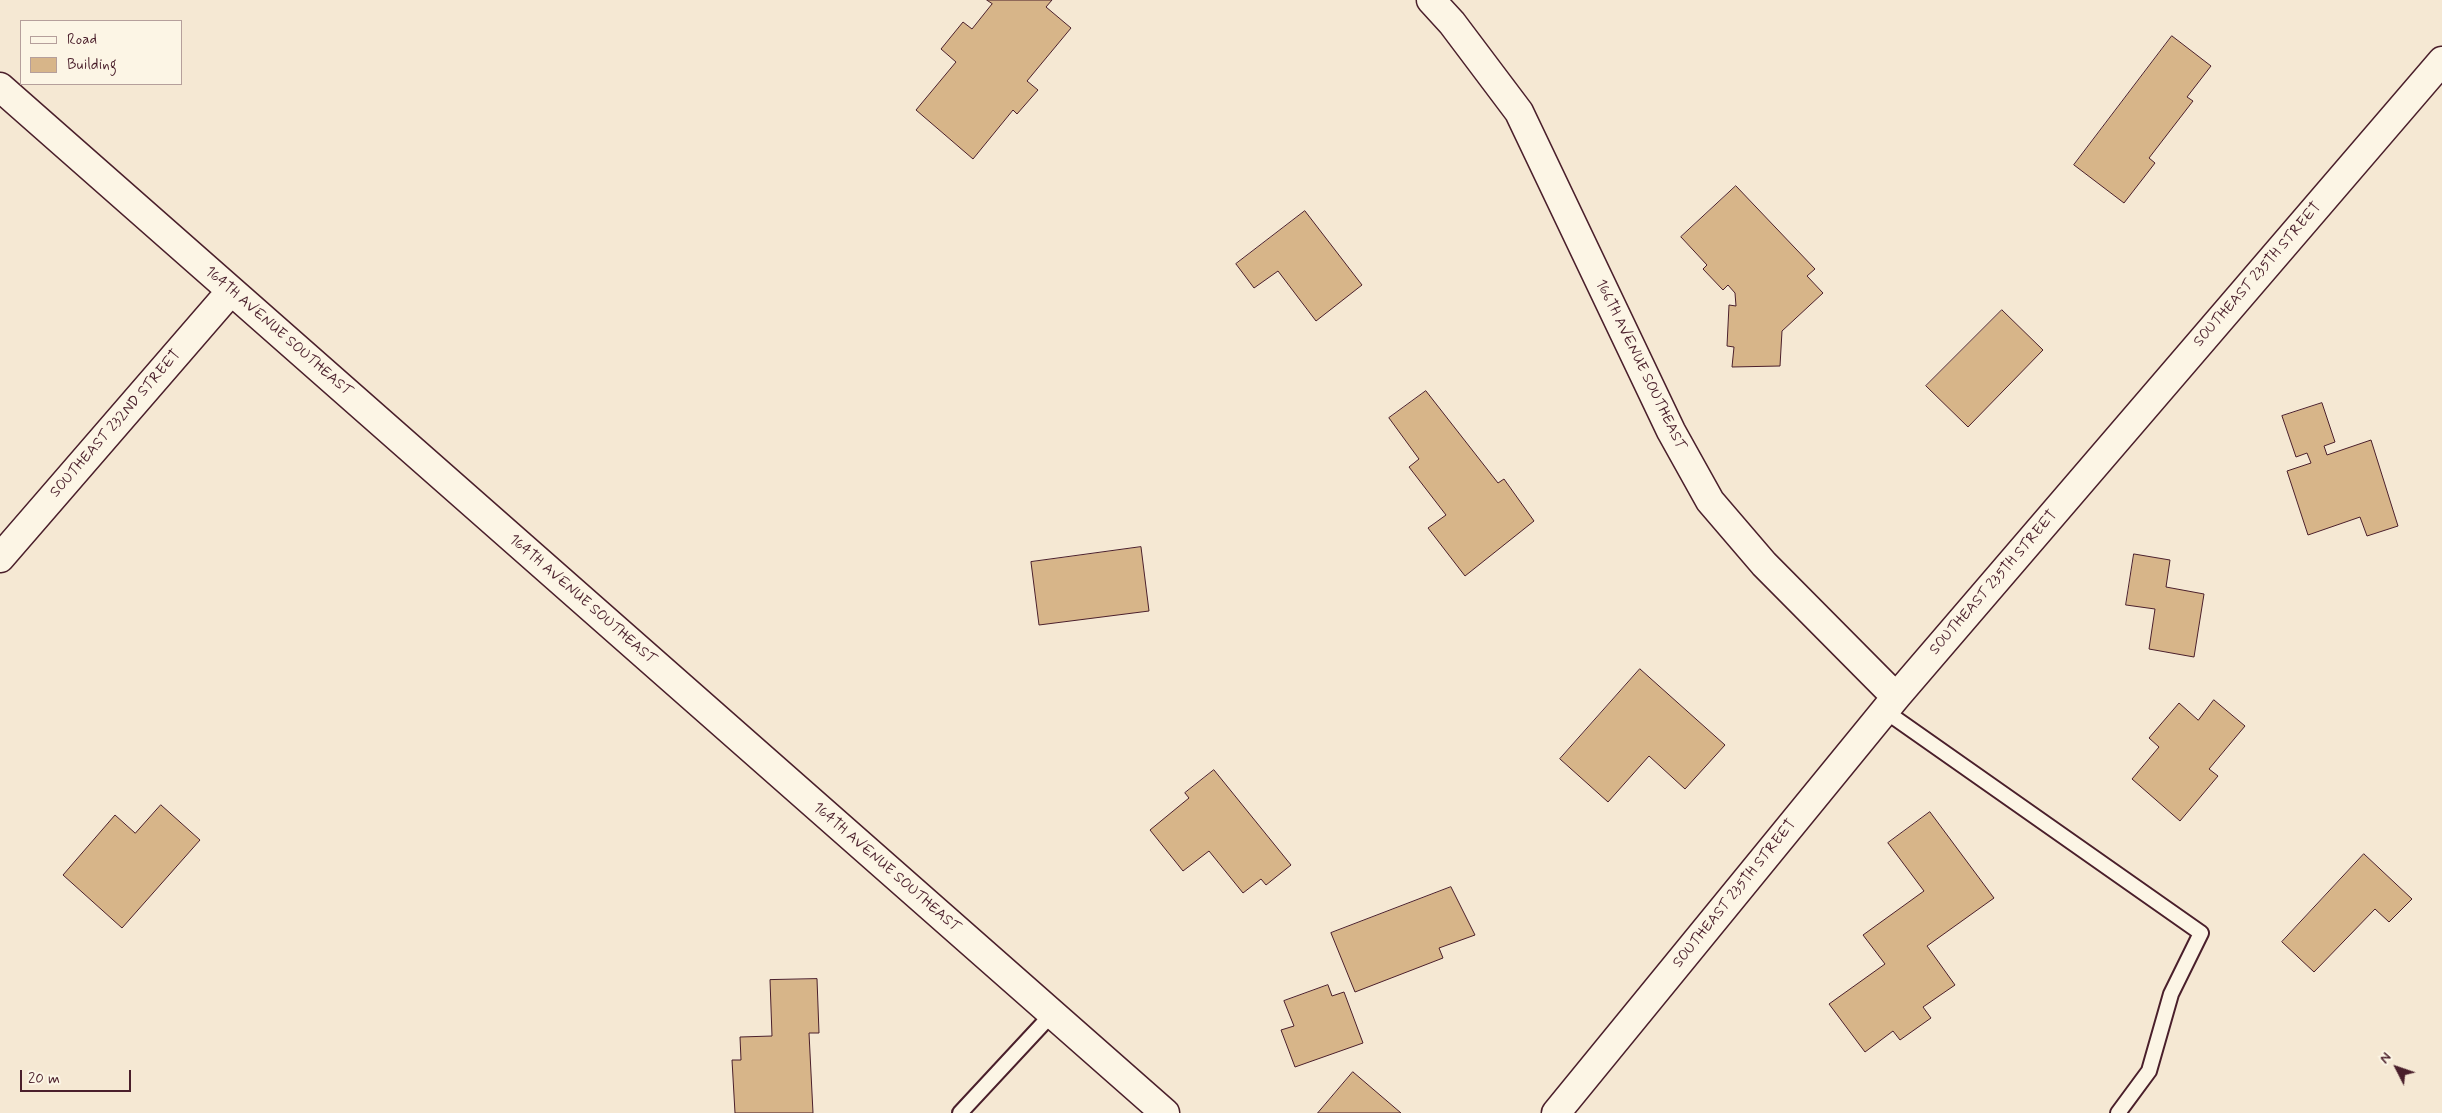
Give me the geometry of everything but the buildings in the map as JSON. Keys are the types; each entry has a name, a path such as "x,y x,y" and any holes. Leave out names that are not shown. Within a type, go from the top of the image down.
{"street":[{"name":"166TH AVENUE SOUTHEAST","path":"1431,0 1452,23 1519,112 1671,431 1710,501 1890,704"},
{"name":"SOUTHEAST 235TH STREET","path":"1556,1113 1890,704 2442,60"},
{"name":"164TH AVENUE SOUTHEAST","path":"0,87 1165,1113"},
{"name":"SOUTHEAST 232ND STREET","path":"0,558 231,291"}],"lane":[{"path":"1890,704 2200,933 2171,994 2149,1072 2118,1113"},
{"path":"960,1113 1052,1014"}]}
